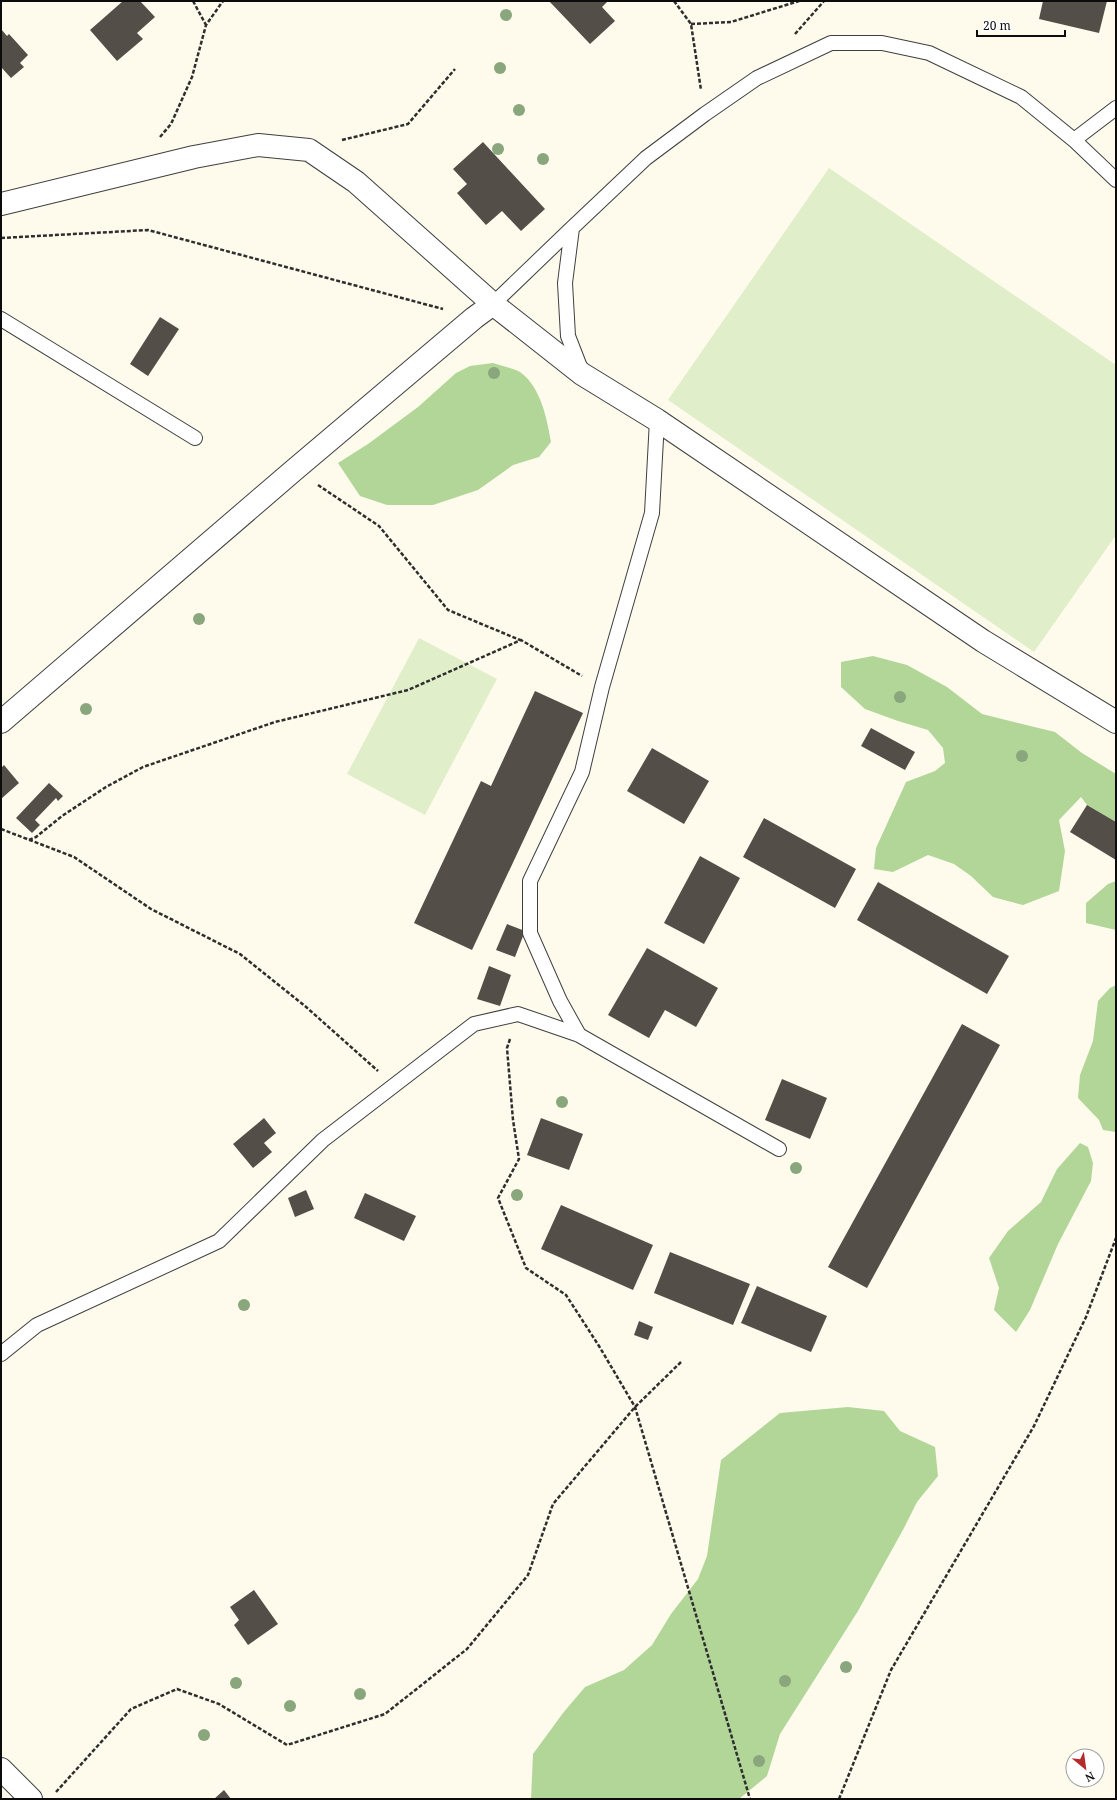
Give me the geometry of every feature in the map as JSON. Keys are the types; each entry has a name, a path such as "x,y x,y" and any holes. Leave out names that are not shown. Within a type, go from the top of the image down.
{"street":[{"path":"1,204 208,154 258,146 309,150 356,182 493,304 582,374 657,420 983,641 1116,722"},
{"path":"1,722 293,471 474,318 493,304"},
{"path":"1,1769 31,1799"}],"lane":[{"path":"493,304 646,158 757,78 831,43 882,43 928,53 1021,97 1074,140 1116,180"},
{"path":"1074,140 1116,108"},
{"path":"572,228 565,282 568,336 582,374"},
{"path":"1,319 195,438"},
{"path":"579,1035 560,1001 530,932 530,881 582,772 602,687 652,513 657,420"},
{"path":"1,1354 37,1325 219,1241 323,1140 474,1024 518,1014 579,1035 779,1150"}],"path":[{"path":"193,1 206,25"},
{"path":"157,141 171,124 192,77 206,25 223,1"},
{"path":"674,1 691,24 705,114"},
{"path":"691,24 731,22 799,1"},
{"path":"309,150 350,137 408,124 455,69"},
{"path":"1,238 148,230 358,285 474,318"},
{"path":"293,471 312,481 379,526 448,610 521,640 602,687"},
{"path":"29,840 36,837 62,816 143,767 275,722 408,690 521,640"},
{"path":"1,829 74,857 150,909 240,954 305,1006 394,1084"},
{"path":"518,1014 507,1048 518,1159 498,1198 526,1268 566,1295 600,1346 635,1406 750,1799"},
{"path":"839,1799 891,1670 1034,1426 1086,1317 1116,1238"},
{"path":"54,1793 131,1709 176,1689 219,1704 287,1745 385,1714 467,1649 528,1575 553,1504 635,1406 682,1361"}],"green space":[{"path":"829,168 1116,365 1116,535 1034,652 668,400"},
{"path":"493,363 520,372 527,378 538,395 545,414 551,442 539,457 513,465 478,490 433,505 387,505 360,496 338,463 368,444 418,407 456,373 470,366"},
{"path":"419,638 497,679 425,815 347,774"},
{"path":"873,656 907,665 947,687 982,714 1055,732 1082,753 1116,774 1116,822 1087,805 1081,797 1059,820 1065,851 1059,891 1023,905 993,897 971,876 954,864 928,855 893,872 874,869 876,848 906,782 935,771 945,763 943,748 928,730 865,709 841,687 841,662"},
{"path":"1116,881 1116,930 1086,923 1086,903 1108,884"},
{"path":"1116,985 1116,1132 1103,1130 1099,1120 1078,1098 1080,1075 1093,1041 1098,1001 1110,988"},
{"path":"1080,1143 1088,1147 1093,1163 1091,1181 1058,1244 1030,1310 1016,1332 994,1310 999,1288 989,1258 1008,1231 1041,1202 1057,1169"},
{"path":"848,1407 884,1411 900,1431 935,1447 938,1476 917,1502 858,1611 780,1734 767,1776 739,1799 531,1799 533,1754 563,1713 585,1687 624,1670 652,1645 671,1614 698,1579 707,1556 721,1460 780,1413"}],"building":[{"path":"123,1 140,1 155,17 137,33 143,39 117,61 90,30"},
{"path":"549,1 608,1 602,7 615,21 590,44"},
{"path":"1043,1 1107,1 1099,33 1039,19"},
{"path":"1,29 7,36 9,34 28,55 20,63 24,67 11,78 1,67"},
{"path":"483,142 545,209 521,231 502,211 486,225 457,193 467,184 453,169"},
{"path":"160,317 179,329 148,376 130,364"},
{"path":"535,691 583,713 472,950 414,923 481,781 491,786"},
{"path":"871,728 915,752 905,770 861,746"},
{"path":"652,748 709,781 684,824 627,791"},
{"path":"4,765 19,783 1,799 1,768"},
{"path":"49,783 63,796 58,801 56,798 35,820 40,825 32,833 16,818"},
{"path":"1087,805 1116,822 1116,860 1070,832"},
{"path":"764,818 856,869 835,908 743,857"},
{"path":"700,856 740,878 704,944 664,923"},
{"path":"878,882 1009,956 987,994 857,920"},
{"path":"507,924 525,931 515,957 496,950"},
{"path":"647,948 718,988 696,1027 665,1010 649,1038 608,1015"},
{"path":"489,966 511,975 500,1006 477,999"},
{"path":"962,1024 1000,1045 867,1288 828,1267"},
{"path":"782,1079 827,1098 810,1139 765,1120"},
{"path":"264,1118 276,1133 264,1143 272,1152 253,1168 233,1144"},
{"path":"541,1118 583,1134 569,1170 527,1155"},
{"path":"306,1190 314,1209 295,1217 288,1198"},
{"path":"365,1193 416,1216 404,1241 354,1218"},
{"path":"561,1205 653,1245 633,1290 541,1249"},
{"path":"670,1252 750,1284 733,1325 654,1293"},
{"path":"757,1286 827,1316 811,1352 741,1323"},
{"path":"639,1321 653,1327 648,1340 634,1335"},
{"path":"254,1590 278,1624 248,1645 234,1625 239,1620 230,1607"},
{"path":"224,1790 231,1799 214,1799"}]}
